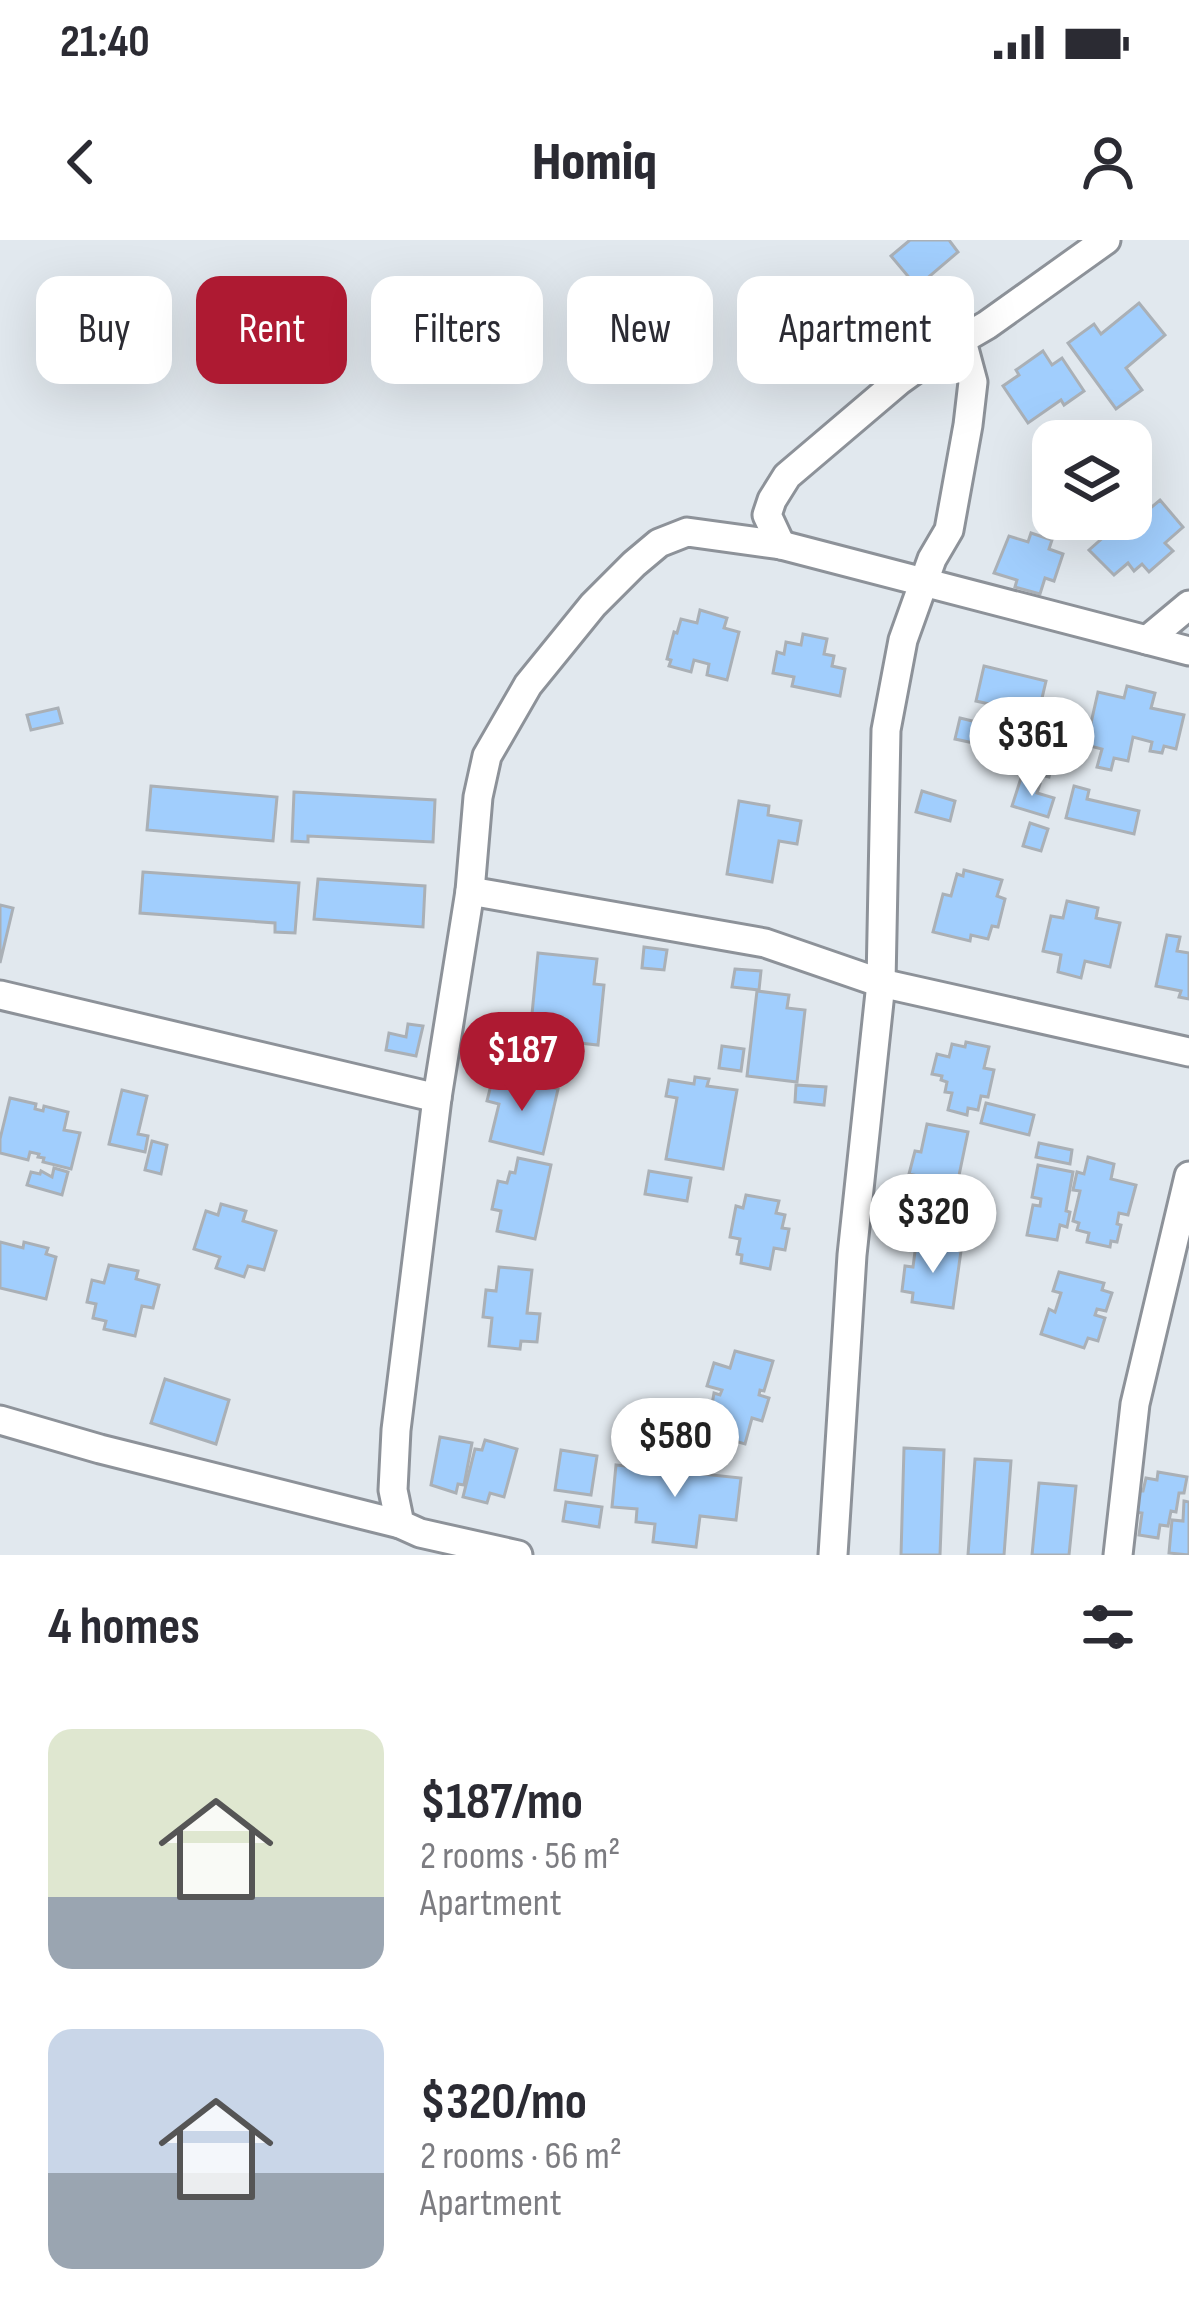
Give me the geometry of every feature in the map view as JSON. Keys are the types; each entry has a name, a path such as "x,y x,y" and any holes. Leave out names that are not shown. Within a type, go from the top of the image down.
{"street":[{"path":"974,333 1106,240"},
{"path":"781,545 767,515 787,476 895,384"},
{"path":"833,1555 852,1255 881,983 886,730 902,640 922,583 949,530 973,384"},
{"path":"400,1524 393,1490 396,1430 437,1098 470,891 478,797 487,756 529,685 593,605 658,543 687,532 781,545 1189,651"},
{"path":"1148,640 1189,605"},
{"path":"470,891 765,944 881,983 1189,1052"},
{"path":"0,995 437,1098"},
{"path":"1118,1555 1135,1404 1189,1176"},
{"path":"0,1420 518,1555"}],"building":[{"path":"910,240 949,240 958,252 930,276 908,276 891,256"},
{"path":"1139,303 1165,335 1126,368 1142,390 1116,409 1068,343 1094,324 1101,334"},
{"path":"1043,351 1052,365 1062,358 1084,391 1028,423 1003,386 1019,375 1016,370"},
{"path":"1160,500 1183,527 1165,543 1173,551 1149,572 1142,564 1134,571 1128,563 1114,575 1089,550 1100,540 1152,540 1152,507"},
{"path":"1031,533 1032,540 1052,540 1049,549 1063,554 1054,581 1045,578 1040,594 1015,587 1017,580 994,573 1009,536 1028,542"},
{"path":"700,610 727,618 724,628 739,632 727,680 707,675 709,664 694,660 691,672 669,666 667,659 681,619 697,623"},
{"path":"803,634 827,639 824,654 834,656 832,666 845,669 840,696 792,686 794,677 773,673 777,652 784,654 786,642 801,645"},
{"path":"984,666 1046,681 1038,715 976,701"},
{"path":"1127,686 1155,693 1151,708 1184,715 1176,749 1164,746 1162,753 1150,751 1152,742 1133,737 1128,761 1114,758 1111,770 1097,767 1102,749 1086,745 1098,692 1124,698"},
{"path":"58,708 62,723 31,730 27,715"},
{"path":"1044,713 1059,716 1052,742 1026,736 1029,721 1042,724"},
{"path":"960,718 1010,730 1006,750 955,739"},
{"path":"1023,739 1056,747 1049,777 1016,770"},
{"path":"1021,778 1040,784 1037,793 1054,798 1048,817 1012,806"},
{"path":"151,786 277,797 273,841 147,830"},
{"path":"1074,786 1089,790 1087,799 1139,811 1134,834 1066,818"},
{"path":"922,791 955,801 950,821 916,812"},
{"path":"294,792 435,800 433,842 308,836 308,842 292,841"},
{"path":"739,801 769,806 768,815 801,821 797,844 779,841 772,882 727,874"},
{"path":"1030,823 1048,829 1041,851 1023,846"},
{"path":"964,870 1002,880 997,896 1005,899 998,927 992,926 988,939 971,935 970,941 933,932 943,894 951,896 957,874 963,876"},
{"path":"143,872 299,883 295,933 275,932 275,923 140,913"},
{"path":"318,879 425,886 423,927 314,919"},
{"path":"1067,901 1098,908 1096,918 1120,923 1110,967 1085,961 1081,978 1058,972 1061,955 1043,951 1051,916 1063,918"},
{"path":"0,905 13,908 0,963"},
{"path":"1167,935 1180,937 1177,951 1189,953 1189,999 1179,997 1181,991 1156,986"},
{"path":"644,947 667,950 664,970 642,968"},
{"path":"538,953 597,959 594,984 604,985 598,1045 560,1041 562,1017 532,1014"},
{"path":"735,969 761,971 759,990 732,987"},
{"path":"757,991 789,995 787,1008 805,1010 797,1082 747,1076"},
{"path":"408,1024 423,1026 416,1056 386,1050 389,1033 406,1037"},
{"path":"966,1042 989,1047 984,1068 994,1070 988,1097 981,1096 978,1110 968,1108 967,1115 948,1110 952,1093 945,1092 947,1082 942,1076 932,1074 937,1054 949,1057 952,1044 965,1047"},
{"path":"722,1046 744,1049 741,1071 719,1068"},
{"path":"510,1077 558,1089 543,1154 490,1141 499,1104 487,1101 492,1081 508,1085"},
{"path":"695,1077 709,1079 707,1086 737,1090 723,1169 666,1159 677,1098 666,1096 669,1080 694,1084"},
{"path":"796,1085 826,1087 824,1105 795,1102"},
{"path":"122,1090 147,1096 138,1134 148,1136 145,1152 109,1144"},
{"path":"10,1098 36,1104 35,1109 43,1111 44,1106 68,1112 64,1130 80,1133 71,1169 43,1162 39,1154 30,1152 28,1160 0,1153"},
{"path":"986,1103 1034,1115 1029,1135 981,1123"},
{"path":"927,1124 968,1132 957,1185 909,1174 915,1151 921,1152"},
{"path":"152,1141 167,1145 161,1174 145,1170"},
{"path":"1039,1143 1072,1150 1070,1164 1036,1157"},
{"path":"1088,1157 1114,1164 1111,1179 1136,1185 1128,1215 1119,1213 1117,1242 1111,1241 1110,1247 1087,1242 1089,1233 1077,1230 1079,1223 1073,1221 1080,1191 1073,1190 1077,1172 1084,1174"},
{"path":"518,1158 551,1165 535,1239 497,1231 501,1211 492,1209 498,1181 507,1183"},
{"path":"1038,1165 1073,1172 1067,1227 1060,1225 1057,1240 1027,1235 1033,1205 1040,1206 1041,1199 1032,1197"},
{"path":"54,1168 68,1172 62,1195 27,1185 31,1172 52,1177"},
{"path":"649,1171 691,1178 687,1201 645,1194"},
{"path":"746,1195 779,1201 776,1213 785,1215 782,1228 789,1229 785,1250 774,1248 770,1269 741,1263 742,1255 737,1254 740,1239 730,1237 736,1206 743,1208"},
{"path":"221,1204 246,1211 243,1221 276,1231 264,1270 248,1266 244,1277 216,1268 220,1257 194,1249 206,1211 218,1215"},
{"path":"0,1242 48,1248 46,1254 56,1257 46,1299 0,1288"},
{"path":"916,1244 961,1251 953,1308 912,1302 913,1293 902,1291 905,1266 913,1267"},
{"path":"109,1265 138,1271 136,1279 159,1285 153,1308 142,1306 135,1336 104,1329 106,1321 93,1318 96,1304 87,1302 92,1280 104,1283"},
{"path":"499,1267 532,1270 527,1313 540,1314 537,1342 521,1341 520,1349 489,1346 492,1318 483,1317 486,1290 496,1291"},
{"path":"1059,1272 1104,1283 1102,1290 1112,1293 1106,1311 1097,1309 1095,1315 1105,1318 1098,1341 1088,1338 1084,1348 1041,1334 1049,1309 1055,1312 1061,1293 1053,1291"},
{"path":"735,1351 773,1361 759,1395 769,1398 762,1421 752,1418 745,1444 707,1433 714,1393 720,1395 722,1390 707,1386 714,1363 730,1368"},
{"path":"165,1379 229,1400 216,1444 151,1423"},
{"path":"665,1436 712,1443 708,1464 662,1457"},
{"path":"440,1437 472,1443 464,1485 458,1484 456,1493 431,1485"},
{"path":"485,1440 517,1449 504,1497 490,1493 487,1503 463,1497 475,1449 482,1450"},
{"path":"904,1448 944,1450 940,1555 901,1555"},
{"path":"561,1450 597,1456 591,1495 555,1490"},
{"path":"975,1459 1011,1461 1004,1555 968,1555"},
{"path":"616,1465 741,1478 736,1520 700,1516 696,1547 653,1542 655,1524 636,1522 637,1509 612,1507"},
{"path":"1158,1472 1187,1477 1176,1512 1171,1511 1168,1526 1160,1525 1158,1538 1139,1535 1142,1513 1134,1512 1138,1491 1143,1491 1146,1478 1157,1480"},
{"path":"1039,1483 1076,1486 1069,1555 1032,1555"},
{"path":"1184,1501 1189,1502 1189,1555 1169,1553 1172,1520 1183,1521"},
{"path":"566,1502 602,1507 599,1527 563,1521"}]}
